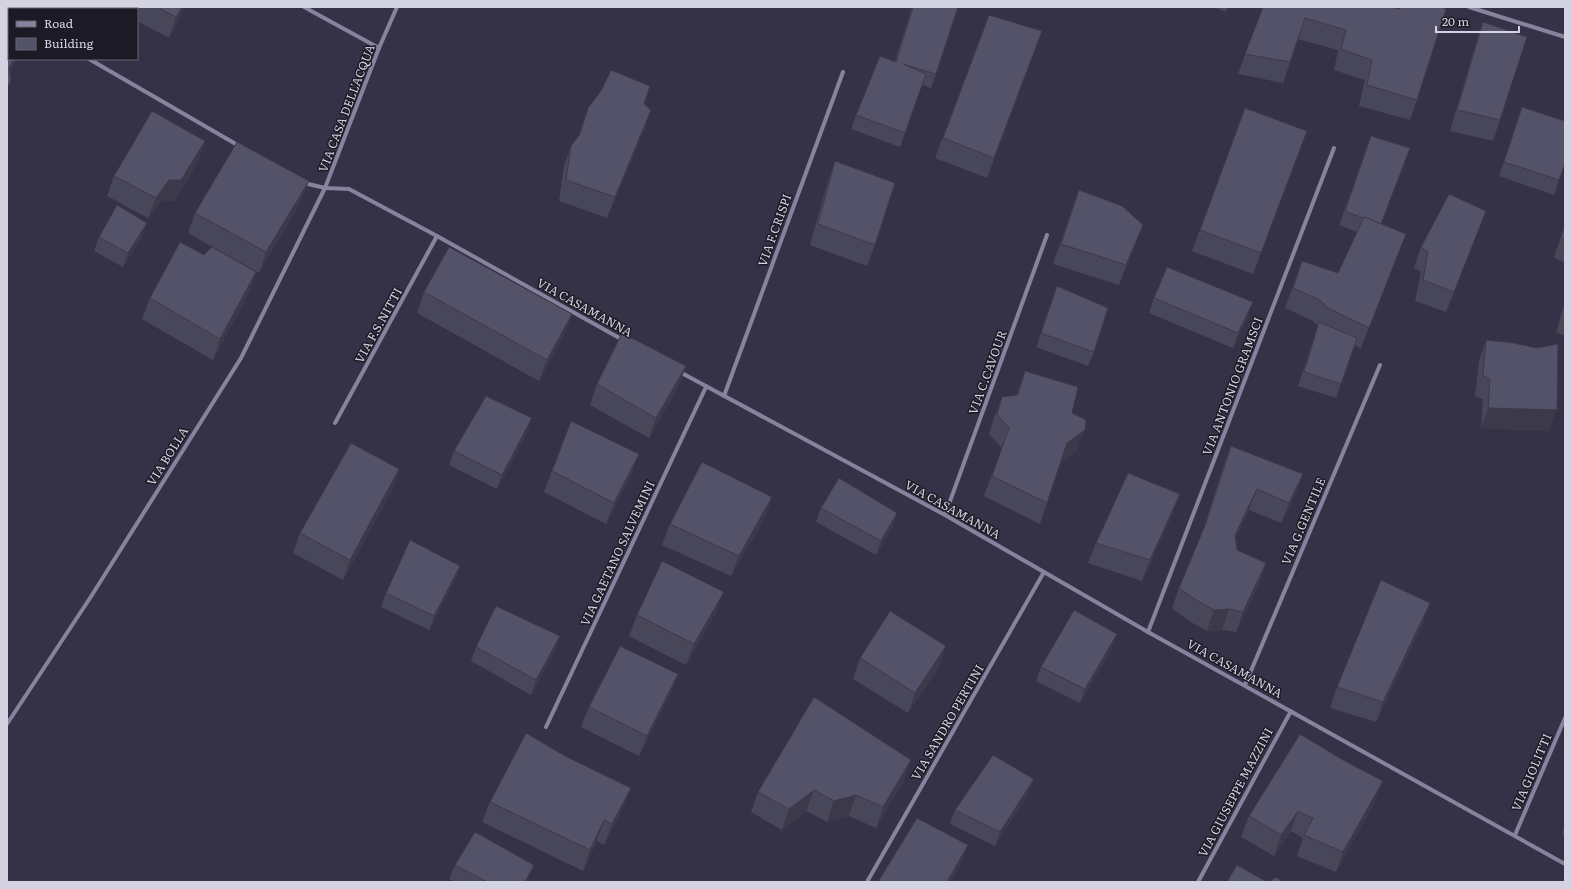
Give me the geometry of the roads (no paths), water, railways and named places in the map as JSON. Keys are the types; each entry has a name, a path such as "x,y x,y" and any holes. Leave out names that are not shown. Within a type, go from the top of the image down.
{"street":[{"path":"304,7 379,48"},
{"name":"VIA CASA DELL'ACQUA","path":"298,181 325,188 379,48 397,7"},
{"path":"1469,7 1565,37"},
{"path":"91,60 245,149"},
{"name":"VIA F.CRISPI","path":"724,396 843,72"},
{"name":"VIA ANTONIO GRAMSCI","path":"1148,632 1334,148"},
{"name":"VIA CASAMANNA","path":"325,188 349,189 437,236 630,344"},
{"name":"VIA BOLLA","path":"7,724 92,594 241,358 325,188"},
{"name":"VIA F.S.NITTI","path":"336,423 437,236"},
{"name":"VIA C.CAVOUR","path":"945,515 1047,236"},
{"name":"VIA G.GENTILE","path":"1245,685 1380,365"},
{"name":"VIA CASAMANNA","path":"672,368 945,515 1148,632 1515,834 1565,864"},
{"name":"VIA GAETANO SALVEMINI","path":"546,727 706,387"},
{"name":"VIA SANDRO PERTINI","path":"867,882 1044,572"},
{"name":"VIA GIUSEPPE MAZZINI","path":"1198,882 1291,710"},
{"name":"VIA GIOLITTI","path":"1515,834 1565,718"}]}
